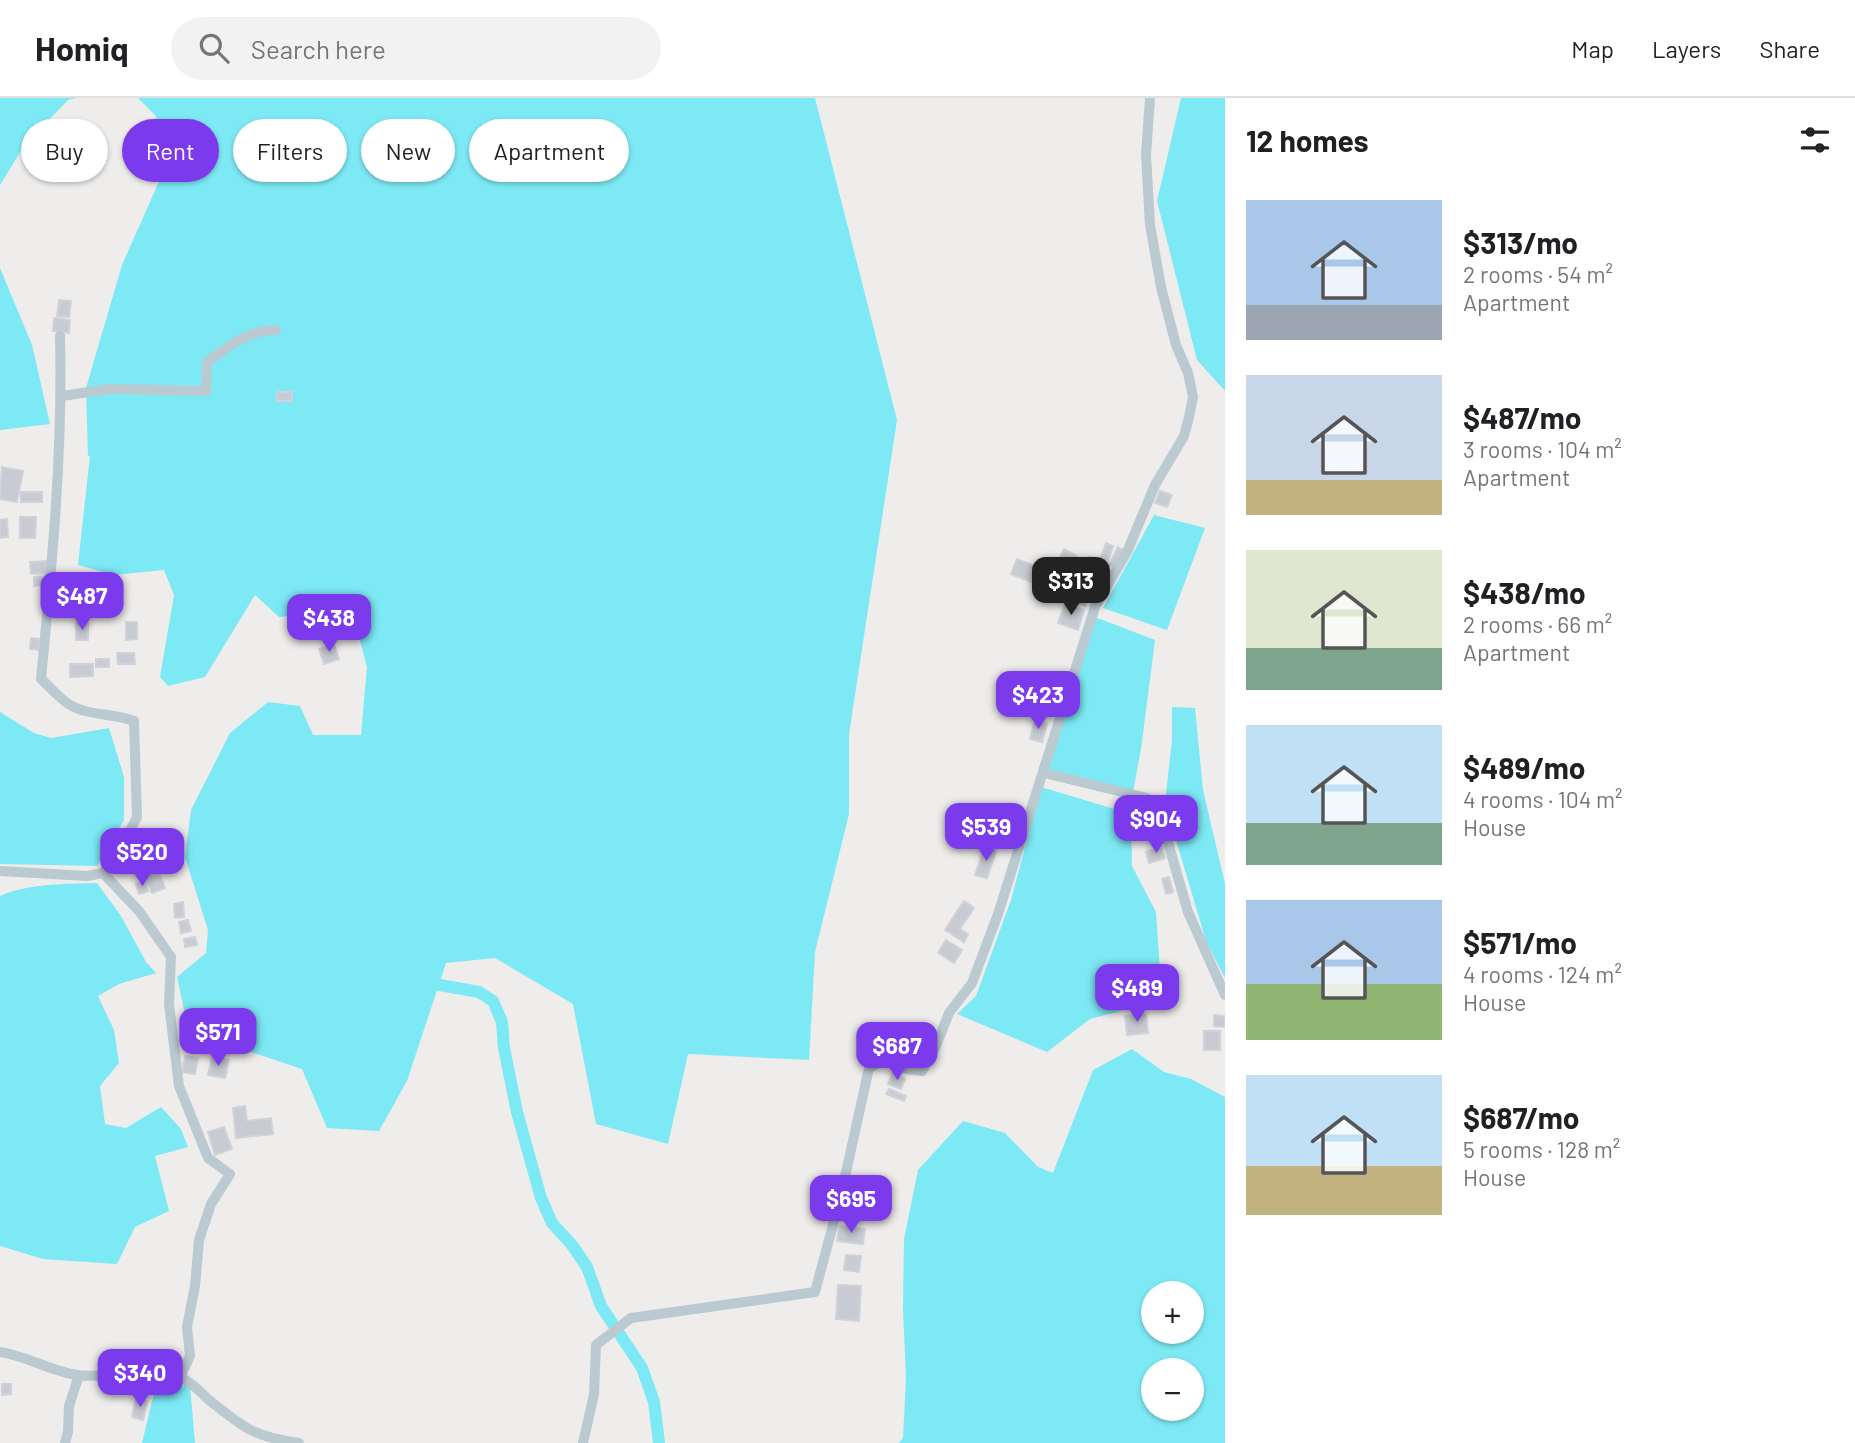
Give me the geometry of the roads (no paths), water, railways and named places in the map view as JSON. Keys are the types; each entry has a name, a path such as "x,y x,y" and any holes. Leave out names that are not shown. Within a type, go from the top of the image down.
{"street":[{"path":"583,1443 594,1394 596,1345 631,1318 815,1292 841,1195 869,1068 886,1059 907,1069 922,1071 936,1046 949,1013 972,983 998,914 1095,607 1128,552 1155,485 1184,436 1193,397 1161,287 1150,225 1146,155 1150,98"},
{"path":"62,396 109,389 206,391 207,362 235,341 259,330 276,330"},
{"path":"0,871 87,876 103,873 117,856 137,817 134,721 70,705 41,679 57,510 62,396 60,335"},
{"path":"1044,772 1147,798 1158,808 1188,912 1225,995"},
{"path":"103,873 139,911 171,957 169,1004 179,1086 208,1158 230,1174 212,1204 199,1240 195,1286 187,1327 190,1356 180,1377"},
{"path":"0,1352 17,1354 79,1375 160,1374 180,1377 241,1426 265,1438 299,1443"},
{"path":"65,1443 69,1406 79,1375"}],"water":[{"path":"0,98 76,98 68,100 50,119 21,119 21,151 0,185"},
{"path":"138,98 815,98 897,420 849,734 849,814 815,952 809,1060 688,1054 668,1144 596,1124 573,1004 495,958 446,963 407,1081 379,1131 327,1128 302,1069 227,1044 187,1023 177,977 206,953 208,930 185,857 191,810 230,733 268,702 300,706 313,735 361,735 367,667 352,610 279,617 255,595 205,677 168,686 160,677 174,595 164,570 114,575 78,565 90,456 86,388 122,265 159,182 219,182 219,119 156,119"},
{"path":"1181,98 1225,98 1225,391 1197,360 1157,201"},
{"path":"0,268 32,345 50,424 0,430"},
{"path":"1154,515 1205,528 1167,630 1103,608"},
{"path":"1095,617 1155,640 1133,792 1048,770"},
{"path":"1172,707 1195,708 1203,790 1225,884 1225,978 1206,941 1165,803 1172,740"},
{"path":"0,712 34,733 51,738 109,728 124,777 124,820 97,866 0,864"},
{"path":"1041,787 1131,814 1132,866 1156,912 1162,1000 1090,1019 1047,1052 957,1014 976,996 1011,900"},
{"path":"97,883 121,916 146,962 156,973 119,984 98,996 114,1030 119,1063 100,1086 105,1124 126,1128 161,1107 181,1129 188,1147 155,1156 169,1211 135,1227 117,1264 43,1259 0,1246 0,896 35,886"},
{"path":"1132,1049 1164,1072 1191,1079 1225,1097 1225,1443 899,1443 903,1438 906,1378 904,1239 918,1170 963,1121 1005,1133 1038,1167 1053,1173 1093,1070"},
{"path":"156,1385 190,1386 195,1443 142,1443"}],"waterway":[{"path":"423,989 434,984 479,992 493,1001 502,1022 504,1048 517,1112 541,1198 552,1223 587,1267 601,1306 642,1368 654,1402 659,1443"}]}
